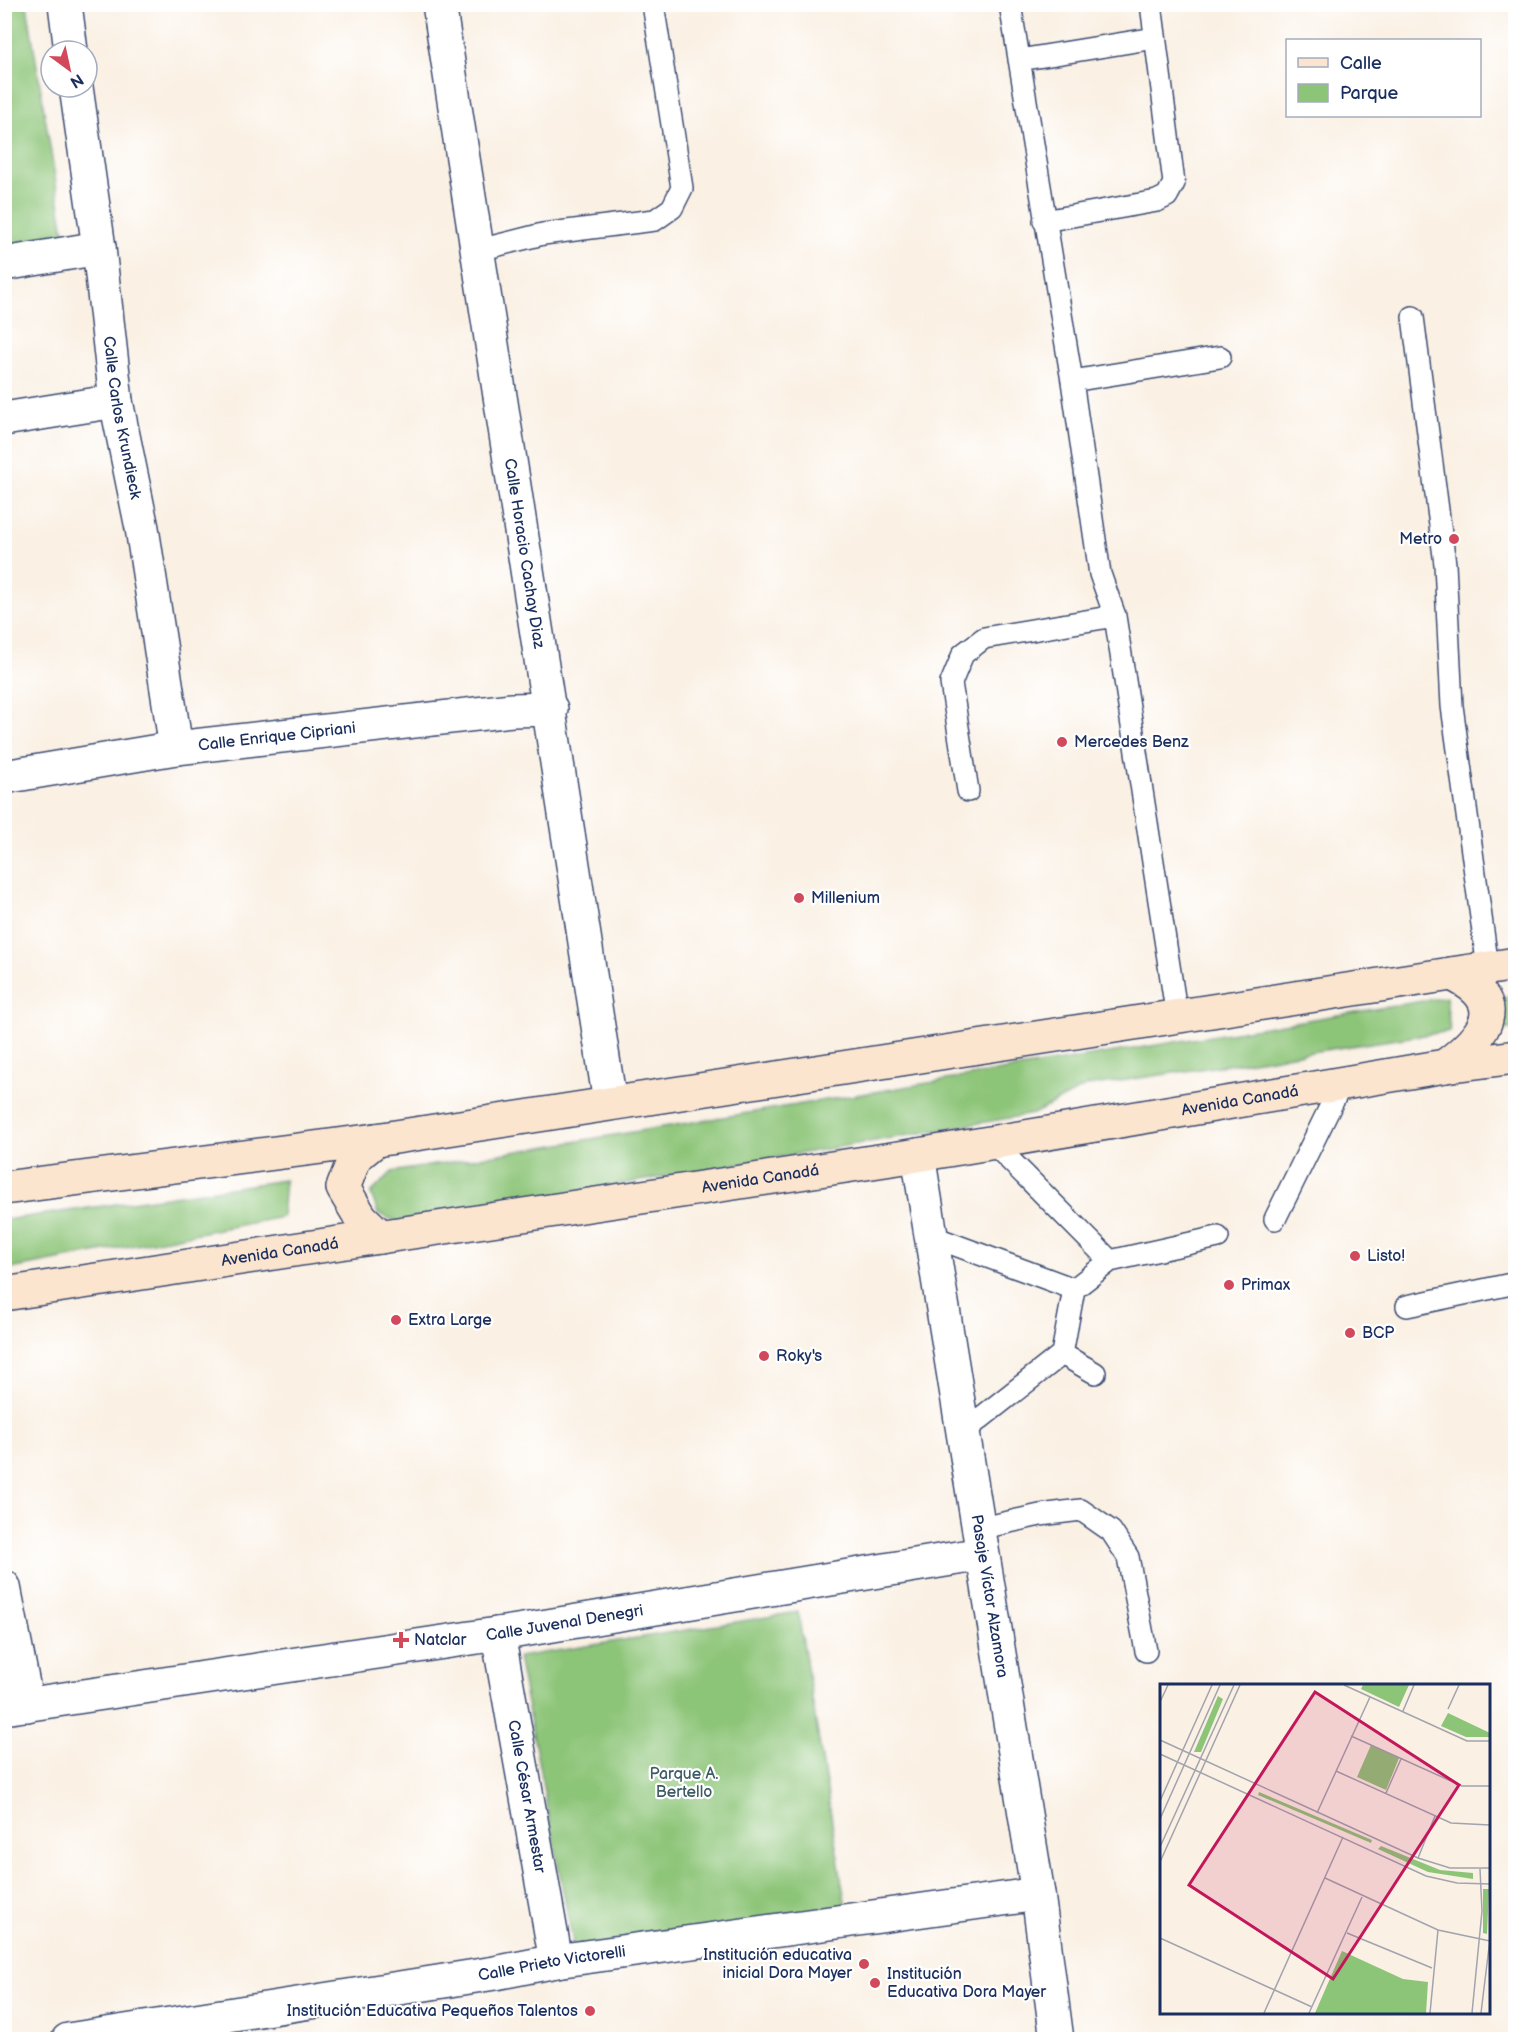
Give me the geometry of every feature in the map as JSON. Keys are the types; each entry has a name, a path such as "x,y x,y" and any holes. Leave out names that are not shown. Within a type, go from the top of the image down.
{"main road":[{"path":"4,1188 376,1140 1502,966"},
{"path":"1445,1066 1467,1050 1481,1034 1487,1016 1484,1001 1476,988 1452,974"},
{"name":"Avenida Canadá","path":"4,1294 918,1155 1445,1066 1515,1057"},
{"path":"376,1140 356,1156 343,1188 361,1218 381,1236"}],"street":[{"path":"64,4 69,39"},
{"name":"Calle Horacio Cachay Diaz","path":"439,4 551,710 610,1103"},
{"name":"Calle Carlos Krundieck","path":"78,99 99,248 116,401 142,528 176,748"},
{"path":"4,264 99,248"},
{"path":"4,419 116,401"},
{"name":"Calle Enrique Cipriani","path":"4,777 176,748 512,710 551,710"},
{"name":"Pasaje Víctor Alzamora","path":"918,1155 1038,1894 1057,2040"},
{"name":"Calle Juvenal Denegri","path":"16,1707 498,1634 980,1542"},
{"path":"4,1587 16,1707"},
{"name":"Calle César Armestar","path":"498,1634 556,1961"},
{"name":"Calle Prieto Victorelli","path":"69,2040 483,1975 556,1961 1038,1894"}],"lane":[{"path":"479,250 543,234 655,220 672,208 682,188 653,4"},
{"path":"1010,4 1072,381 1100,574 1115,616 1177,1017"},
{"path":"1044,221 1157,201 1167,196 1174,183 1150,4"},
{"path":"1019,60 1155,38"},
{"path":"1413,317 1445,564 1452,706 1502,966"},
{"path":"1072,381 1220,357"},
{"path":"968,791 951,683 963,654 984,638 1115,616"},
{"path":"1275,1219 1342,1083"},
{"path":"992,1142 1110,1261"},
{"path":"932,1236 1074,1289"},
{"path":"963,1431 1062,1354 1074,1289 1110,1261 1218,1237"},
{"path":"1407,1306 1515,1283"},
{"path":"1062,1354 1095,1373"},
{"path":"980,1542 1040,1515 1081,1510 1110,1531 1128,1557 1146,1652"}],"green space":[{"path":"4,5 27,5 39,79 39,99 42,99 66,245 4,254"},
{"path":"1515,995 1515,1028 1494,1031 1505,997"},
{"path":"1446,997 1450,1031 1087,1086 1033,1114 399,1222 378,1214 371,1193 392,1172"},
{"path":"285,1180 282,1217 5,1270 5,1220"},
{"name":"Parque A. Bertello","path":"798,1612 848,1920 576,1958 518,1657"}],"place":[{"name":"Metro","path":"1454,539"},
{"name":"Mercedes Benz","path":"1062,742"},
{"name":"Millenium","path":"799,898"},
{"name":"Listo!","path":"1355,1256"},
{"name":"Primax","path":"1229,1285"},
{"name":"Extra Large","path":"396,1320"},
{"name":"BCP","path":"1350,1333"},
{"name":"Roky's","path":"764,1356"},
{"name":"Natclar","path":"401,1640"},
{"name":"Institución educativa inicial Dora Mayer","path":"864,1964"},
{"name":"Institución Educativa Dora Mayer","path":"875,1983"},
{"name":"Institución Educativa Pequeños Talentos","path":"590,2011"}]}
